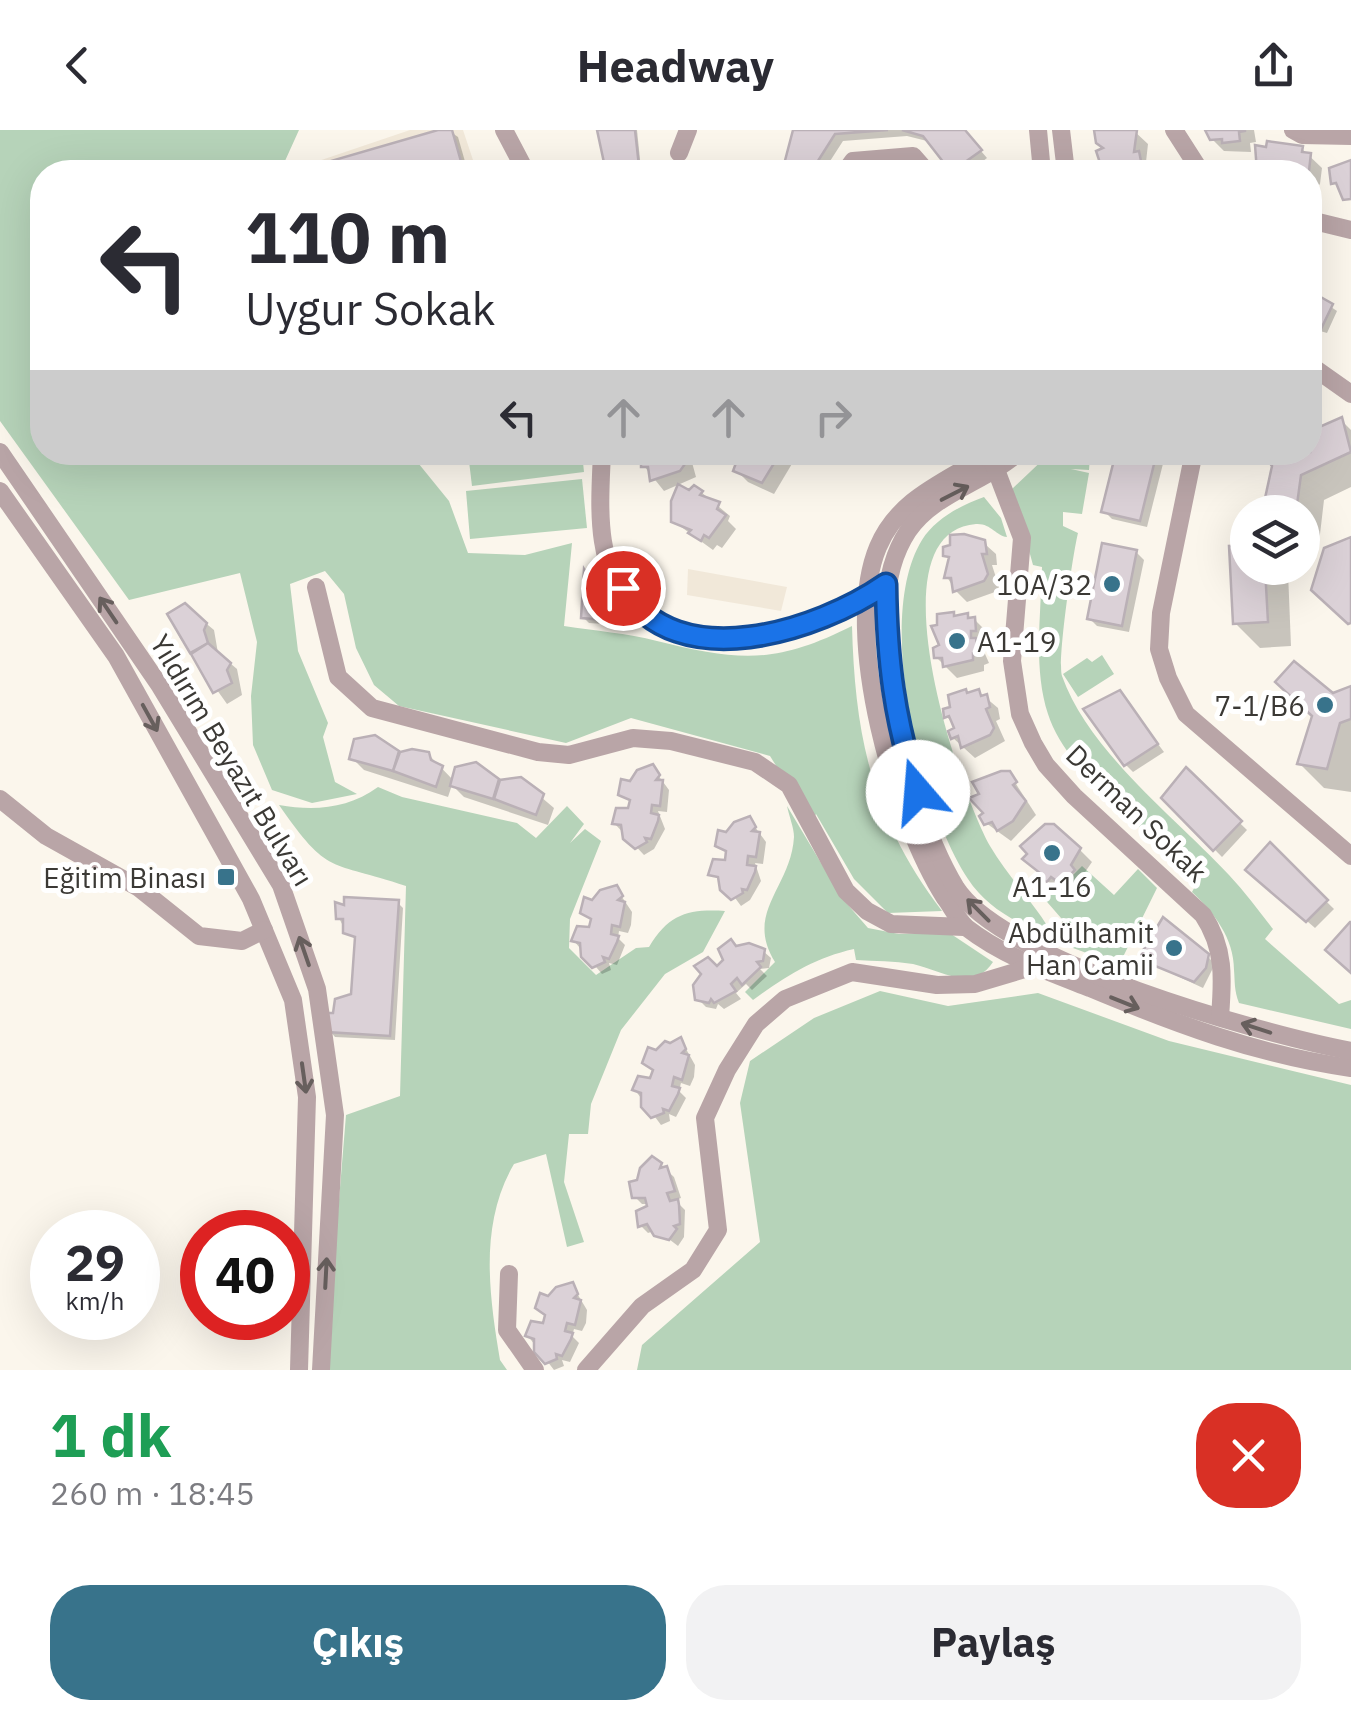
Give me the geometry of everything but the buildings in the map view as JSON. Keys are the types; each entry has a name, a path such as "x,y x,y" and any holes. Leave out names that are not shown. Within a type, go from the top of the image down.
{"street":[{"path":"504,130 520,160"},
{"path":"678,153 688,130"},
{"path":"1038,130 1041,160"},
{"path":"1060,130 1064,160"},
{"path":"1174,130 1193,160"},
{"path":"1293,130 1302,135 1351,136"},
{"path":"865,160 913,156 916,160"},
{"path":"1322,223 1351,230"},
{"path":"1322,373 1351,394"},
{"name":"Yıldırım Beyazıt Bulvarı","path":"0,452 160,686 281,885 317,989 335,1115 321,1370"},
{"path":"601,465 598,526 612,570 634,606 674,631 731,638 790,632 886,584"},
{"path":"964,927 929,872 898,797 873,692 868,596 878,546 921,491 980,465"},
{"path":"985,465 908,531 886,584 887,656 897,726 942,857 957,889 985,919 1058,967 1206,1036 1306,1062 1351,1068"},
{"name":"Derman Sokak","path":"995,465 1022,538 1012,661 1020,714 1046,765 1203,915 1216,934 1223,974 1220,1017"},
{"path":"1191,465 1162,613 1159,649 1168,678 1186,714 1351,856"},
{"name":"Yıldırım Beyazıt Bulvarı","path":"0,491 116,656 264,930 293,1000 307,1097 299,1370"},
{"path":"316,587 338,677 372,708 538,752 569,755 633,738 671,741 755,762 790,785 846,892 867,911 890,924 964,927 1035,966"},
{"path":"0,799 46,836 139,888 199,936 242,941 264,930"},
{"path":"586,1370 642,1306 693,1270 718,1230 705,1118 756,1024 786,999 852,972 937,986 975,984 1035,966 1058,967 1288,1038 1351,1051"},
{"path":"510,1274 507,1330 535,1370"}],"shaded area":[{"path":"410,130 463,130 473,160 321,160"},
{"path":"688,569 787,587 781,611 687,595"}],"green space":[{"path":"0,130 299,130 285,160 30,160 30,463 0,421"},
{"path":"32,465 420,465 449,501 468,553 525,555 572,543 564,626 711,653 756,656 800,648 852,626 858,705 872,777 899,844 942,911 888,913 854,879 816,814 812,823 770,756 631,718 566,743 399,706 374,685 356,648 344,594 325,571 290,584 298,651 328,723 323,737 335,782 357,794 312,803 272,790 253,745 251,696 257,642 240,573 129,600"},
{"path":"469,465 583,465 584,472 472,486"},
{"path":"1037,465 1089,465 1089,470 1071,469 1089,473 1082,514 1063,512 1063,526 1078,533 1066,607 1062,676 1092,731 1113,757 1229,875 1273,929 1265,939 1339,1004 1351,1000 1351,1029 1239,1003 1227,937 1192,892 1199,879 1113,804 1058,737 1048,714 1041,678 1042,567 1033,565 1012,489"},
{"path":"582,479 587,528 470,539 466,491"},
{"path":"984,497 1001,518 1007,537 976,524 945,538 929,570 926,615 932,668 944,723 976,817 990,846 1055,939 996,908 968,879 934,806 909,711 902,616 908,574 922,540 934,526"},
{"path":"1102,655 1114,674 1078,697 1063,674 1087,658 1092,662"},
{"path":"378,787 402,797 517,823 536,838 567,806 584,824 570,843 585,829 601,841 570,919 569,948 596,975 636,948 649,947 664,927 681,916 725,911 703,952 665,974 621,1030 591,1104 588,1134 569,1134 564,1182 584,1242 567,1247 546,1154 514,1164 503,1187 491,1235 490,1285 500,1360 507,1370 325,1370 346,1115 400,1096 406,886 332,863 309,844 279,805 330,806 355,800"},
{"path":"787,806 842,898 868,928 899,934 948,932 993,962 985,971 966,978 913,964 856,960 854,949 801,969 753,1000 745,992 775,962 764,929 791,855 794,833"},
{"path":"1082,866 1114,895 1138,869 1157,888 1119,965 1073,948 1061,918 1028,880 1033,875 1046,885 1061,887"},
{"path":"880,991 948,1006 1038,993 1169,1041 1351,1085 1351,1370 637,1370 642,1345 760,1242 740,1103 750,1061 814,1018"}],"place":[{"name":"10A/32","path":"1112,584"},
{"name":"A1-19","path":"957,641"},
{"name":"7-1/B6","path":"1325,705"},
{"name":"A1-16","path":"1052,853"},
{"name":"Eğitim Binası","path":"226,877"},
{"name":"Abdülhamit Han Camii","path":"1174,948"}],"route":[{"path":"623,588 634,606 674,631 731,638 790,632 886,584 887,656 897,726 918,792"}]}
